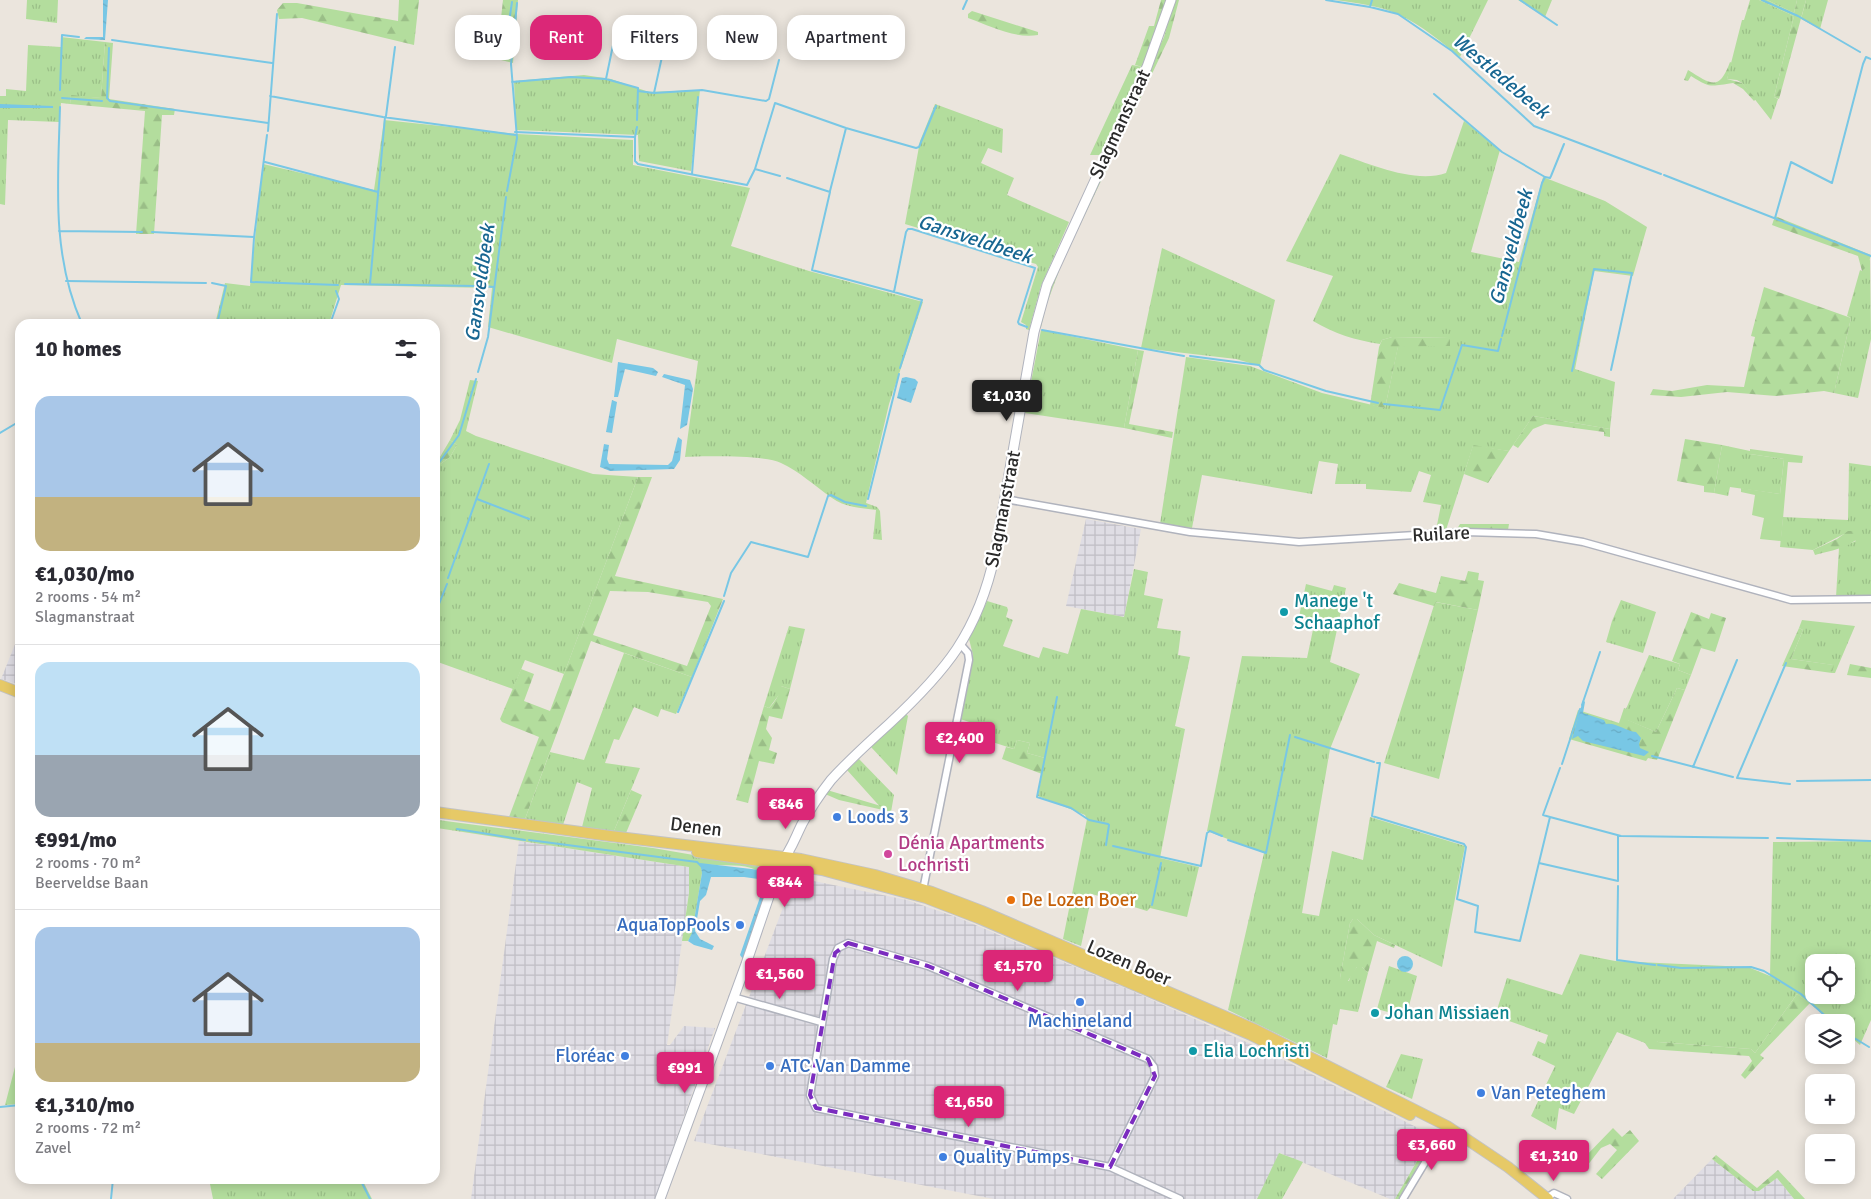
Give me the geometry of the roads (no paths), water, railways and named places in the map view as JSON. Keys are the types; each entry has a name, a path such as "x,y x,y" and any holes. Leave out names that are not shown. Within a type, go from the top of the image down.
{"main road":[{"name":"Slagmanstraat","path":"736,998 774,886 808,814 831,780 935,680 961,645 974,620 988,585 1034,332 1047,285 1147,67 1171,0"},
{"path":"0,686 15,691"},
{"name":"Denen","path":"440,813 610,836 658,846 785,862 843,867 923,890"},
{"name":"Lozen Boer","path":"785,862 876,883 926,898 978,918 1251,1035 1445,1129"},
{"name":"Lozen Boer","path":"923,890 982,911 1254,1029 1445,1129"},
{"path":"660,1199 736,998"},
{"path":"665,1199 736,998"},
{"path":"1445,1129 1544,1199"}],"street":[{"name":"Ruilare","path":"1005,499 1190,532 1299,542 1465,532 1536,534 1583,542 1791,600 1871,599"},
{"path":"923,890 969,660 968,653 961,645"},
{"path":"1110,1167 1155,1076 1154,1067 1148,1059 928,966 848,943 842,945 835,953 821,1022 810,1095 816,1108 1110,1167 1180,1199"},
{"path":"736,998 821,1022"},
{"path":"1403,1199 1445,1129"},
{"path":"1544,1199 1554,1192 1565,1198"}],"water":[{"path":"103,0 108,0 105,40 84,39 86,37 103,37"},
{"path":"0,104 53,106 53,108 0,108"},
{"path":"618,362 653,368 658,372 656,376 625,369 618,397 614,397"},
{"path":"664,374 690,380 693,389 687,425 680,429 685,385 662,377"},
{"path":"902,378 915,379 918,382 911,403 897,398"},
{"path":"612,400 617,402 612,433 606,432"},
{"path":"678,437 682,440 680,460 674,469 610,471 600,467 604,444 609,445 607,459 609,464 668,465 672,461"},
{"path":"1583,700 1585,702 1583,713 1604,720 1606,724 1613,724 1636,732 1641,738 1640,748 1649,752 1644,756 1583,741 1578,736 1572,739"},
{"path":"700,863 760,870 770,883 743,959 740,955 766,880 744,877 711,877 706,895 700,901 695,931 700,939 714,946 712,950 694,945 688,941 692,933 702,873"},
{"path":"1405,956 1413,964 1405,972 1397,964"}],"waterway":[{"path":"963,9 967,0"},
{"name":"Westledebeek","path":"1326,0 1370,7 1398,14 1452,51 1534,126 1661,174"},
{"name":"Westledebeek","path":"1370,7 1372,0"},
{"path":"1520,0 1557,25"},
{"path":"1762,0 1798,16 1860,52"},
{"path":"510,15 512,2"},
{"name":"Gansveldbeek","path":"507,191 517,138 511,64 517,3"},
{"path":"268,131 277,14"},
{"path":"60,90 62,35 79,37"},
{"path":"112,40 272,63"},
{"path":"386,116 395,47"},
{"path":"109,48 107,98 110,101 268,123"},
{"path":"612,50 606,79 638,88 637,120"},
{"path":"1775,218 1791,162 1832,183 1863,64 1866,57 1871,59"},
{"path":"638,91 654,93 661,60"},
{"path":"654,93 702,90 766,101 769,99 779,60"},
{"path":"512,82 571,77 606,79"},
{"path":"1434,94 1502,152 1545,177"},
{"path":"270,96 383,117 516,135"},
{"path":"692,174 698,97"},
{"path":"62,98 102,101"},
{"path":"755,169 775,103 846,128 916,148 919,147 936,106"},
{"path":"60,107 58,190 61,244 65,271 80,319"},
{"path":"370,284 385,117"},
{"path":"635,137 637,127"},
{"path":"830,191 846,128"},
{"name":"Gansveldbeek","path":"515,132 635,137 635,161 638,164 747,185 755,169 780,176"},
{"path":"267,135 254,238 251,282 338,285"},
{"name":"Gansveldbeek","path":"1502,336 1542,183 1545,177 1550,178 1564,144"},
{"path":"265,162 378,192"},
{"name":"Westledebeek","path":"1664,175 1871,256"},
{"name":"Gansveldbeek","path":"787,178 830,192 812,270 894,292 906,232 908,229 912,229 1035,268 1018,322 1027,327"},
{"name":"Gansveldbeek","path":"478,372 488,337 506,197"},
{"path":"59,231 142,232"},
{"path":"152,232 254,237"},
{"path":"1572,371 1594,269 1632,273 1611,370"},
{"path":"66,281 206,283"},
{"path":"212,283 226,286 218,319"},
{"path":"345,284 477,286"},
{"path":"482,286 494,287"},
{"path":"332,319 339,299 336,291"},
{"path":"894,292 922,300 900,368"},
{"name":"Gansveldbeek","path":"1042,330 1184,356"},
{"name":"Gansveldbeek","path":"1384,404 1440,410 1462,345 1498,351 1501,339"},
{"name":"Gansveldbeek","path":"1190,356 1259,365 1264,370 1326,391 1378,403"},
{"path":"868,499 899,374"},
{"name":"Gansveldbeek","path":"440,461 459,435 476,379"},
{"name":"Gansveldbeek","path":"0,433 15,424"},
{"path":"448,578 489,464"},
{"path":"724,596 731,573 751,542 808,557 828,496 831,495 845,502 866,506"},
{"path":"477,499 529,519"},
{"path":"440,602 447,584"},
{"path":"678,712 724,601"},
{"path":"1582,705 1600,652"},
{"path":"1693,767 1737,660"},
{"path":"1786,663 1737,778 1790,784"},
{"path":"1057,697 1037,797 1071,808 1089,820 1108,824 1106,845"},
{"path":"1562,764 1580,709"},
{"path":"1228,840 1266,853 1290,735"},
{"path":"1295,737 1374,762"},
{"path":"1652,756 1733,777"},
{"path":"1377,763 1380,763 1372,816 1464,844 1466,847 1457,899 1478,906 1475,932 1520,941 1550,817 1543,815 1560,768"},
{"path":"1797,781 1871,780"},
{"path":"1550,817 1621,836 1768,838"},
{"path":"457,829 525,840"},
{"path":"1113,846 1201,866 1207,833 1210,831 1222,836"},
{"path":"1539,863 1618,881 1618,836"},
{"path":"1777,838 1871,841"},
{"path":"529,840 697,862 703,868"},
{"path":"1152,905 1161,863"},
{"path":"1618,886 1617,960 1655,965"},
{"path":"1658,965 1681,968 1751,967 1764,971 1801,994 1823,1014"},
{"path":"1855,1038 1869,1047"},
{"path":"0,1107 15,1106"},
{"path":"111,1199 112,1184"},
{"path":"362,1184 370,1199"}],"place":[{"name":"Manege 't Schaaphof","path":"1284,612"},
{"name":"Loods 3","path":"837,817"},
{"name":"Dénia Apartments Lochristi","path":"888,854"},
{"name":"De Lozen Boer","path":"1011,900"},
{"name":"AquaTopPools","path":"740,925"},
{"name":"Machineland","path":"1080,1002"},
{"name":"Johan Missiaen","path":"1375,1013"},
{"name":"Elia Lochristi","path":"1193,1051"},
{"name":"Floréac","path":"625,1056"},
{"name":"ATC Van Damme","path":"770,1066"},
{"name":"Van Peteghem","path":"1481,1093"},
{"name":"Quality Pumps","path":"943,1157"}]}
